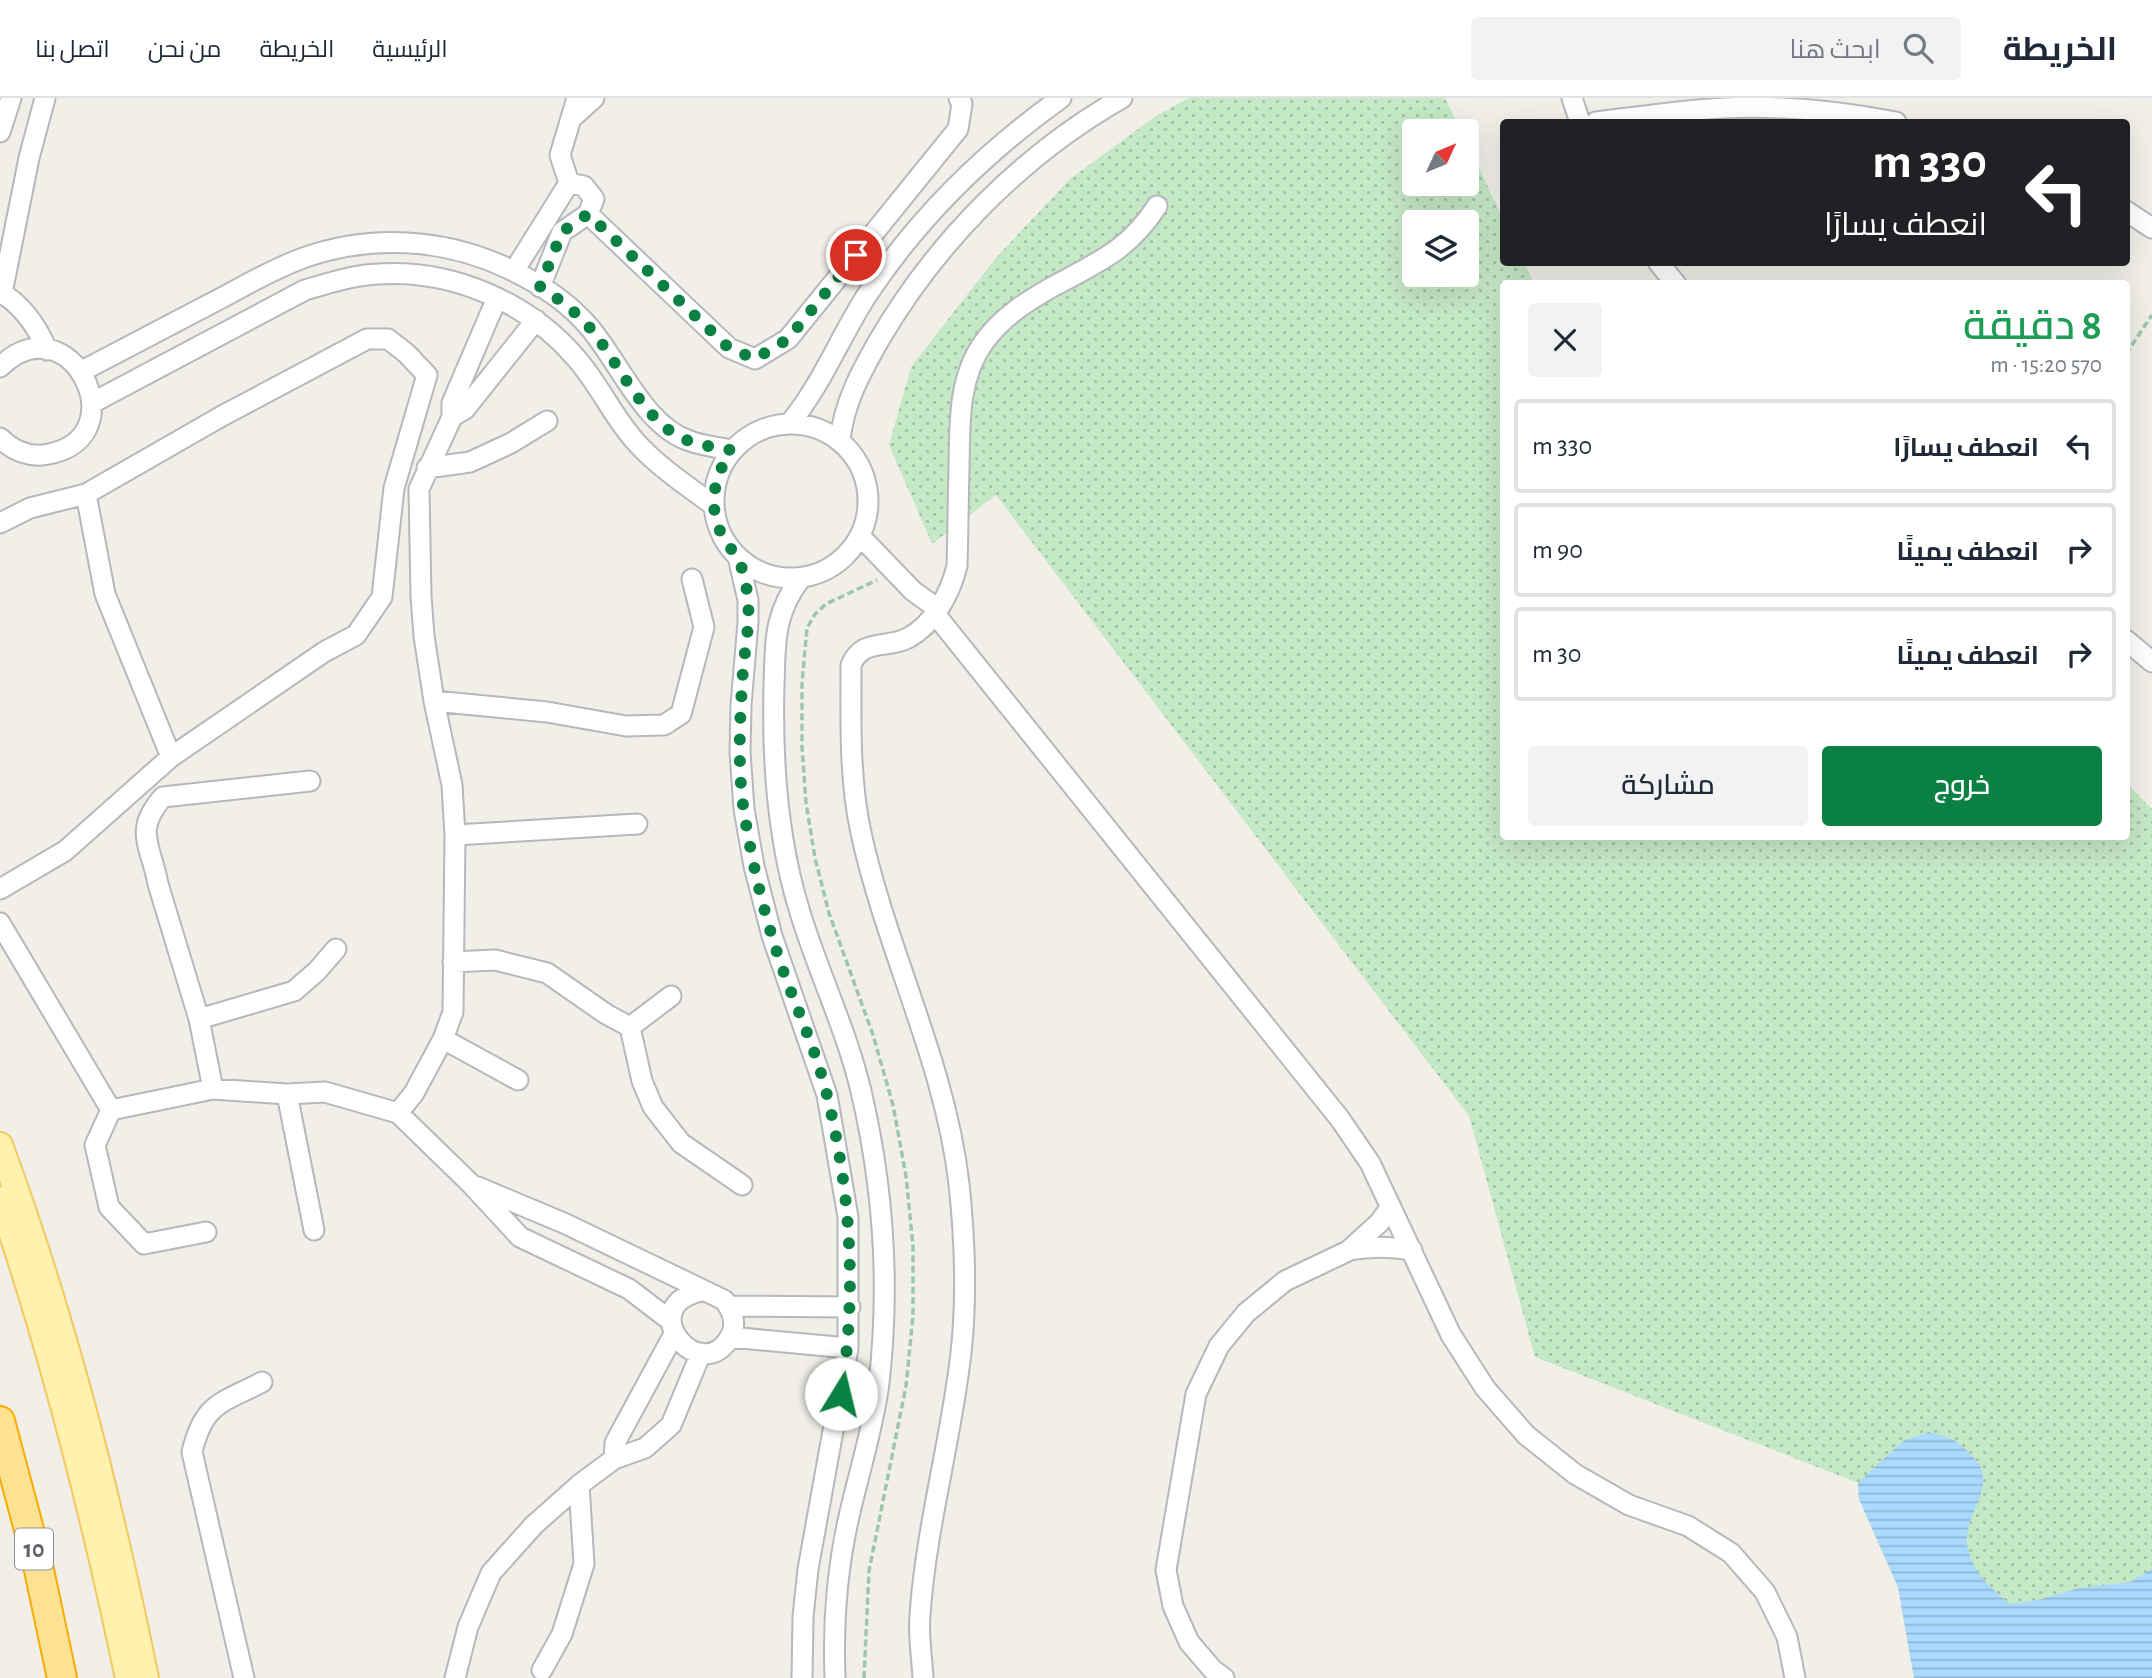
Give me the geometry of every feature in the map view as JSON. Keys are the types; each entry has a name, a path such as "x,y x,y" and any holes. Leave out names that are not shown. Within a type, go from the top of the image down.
{"highway":[{"name":"10","path":"0,1421 36,1556 62,1678"}],"main road":[{"path":"0,1145 40,1262 94,1448 119,1549 146,1678"},
{"path":"0,1199 46,1341 77,1453 102,1553 128,1678"}],"street":[{"path":"11,98 1,128 36,132"},
{"path":"45,98 1,292 33,323 47,350"},
{"path":"527,279 569,183 560,155 575,107 594,98"},
{"path":"588,214 729,348 755,359 788,339 958,129 962,104 958,98"},
{"path":"790,423 820,381 867,295 914,235 964,179 1019,128 1061,98"},
{"path":"840,440 842,418 859,376 894,314 937,256 985,203 1039,156 1122,98"},
{"path":"1572,98 1579,119"},
{"path":"1620,119 1700,109 1776,108 1879,119"},
{"path":"453,417 452,403 505,302 527,279 562,232 588,214 594,199 584,186 569,183"},
{"path":"0,200 20,203"},
{"path":"923,1678 919,1618 926,1556 949,1434 961,1351 965,1267 959,1184 943,1101 919,1020 881,912 860,831 850,748 851,665 855,657 869,646 892,644 919,631 934,614 953,581 957,566 961,403 968,372 982,344 1003,319 1028,301 1126,245 1143,227 1157,206"},
{"path":"2130,214 2152,228"},
{"path":"82,371 303,258 340,248 378,243 417,243 456,249 492,261 560,299 589,326 642,401 662,424 688,441 731,450"},
{"path":"1661,266 1673,280"},
{"path":"92,403 305,290 341,279 377,274 414,274 450,281 505,302 536,320 575,357 635,441 652,458 713,505"},
{"path":"398,1113 414,1093 443,1039 453,1012 455,835 452,785 434,701 421,596 419,489 453,417 465,409 536,320"},
{"path":"0,523 30,508 86,494 222,416 367,339 388,338 427,375 394,488 382,597 356,635 324,652 171,757 65,851 0,889"},
{"path":"2,443 30,455 56,453 78,439 85,428 92,403 82,371 60,354 33,349 3,359"},
{"path":"427,468 470,462 511,443 547,421"},
{"path":"790,423 808,425 840,440 854,456 864,474 868,495 867,516 855,543 836,564 820,573 801,578 778,577 757,570 737,557 725,542 713,505 714,485 731,450 748,436 768,426 790,423"},
{"path":"86,494 105,594 171,757"},
{"path":"855,543 865,559 934,614 1340,1119 1370,1163 1451,1335 1485,1388 1518,1426 1574,1474 1629,1505 1688,1526 1731,1553 1765,1591 1787,1637 1795,1678"},
{"path":"737,557 748,600 740,752 744,809 754,866 772,936 827,1095 848,1217 849,1339 808,1569 803,1617 802,1678"},
{"path":"801,578 786,604 779,623 776,645 774,745 782,830 798,907 860,1089 868,1124 884,1272 879,1382 872,1424 847,1523 840,1570 835,1678"},
{"path":"434,701 547,712 626,726 664,724 681,714 704,627 692,579"},
{"path":"2130,643 2152,662"},
{"path":"213,1089 199,1019 145,833 149,813 163,797 310,781"},
{"path":"455,835 637,824"},
{"path":"0,923 111,1110"},
{"path":"199,1019 294,991 317,971 336,949"},
{"path":"453,962 495,960 547,973 606,1014 630,1027 642,1080 653,1107 681,1143 742,1185"},
{"path":"630,1027 671,996"},
{"path":"443,1039 518,1080"},
{"path":"111,1110 213,1089 287,1094 325,1092 398,1113 471,1184 520,1237 629,1289 673,1327 685,1348 701,1353 712,1352 730,1337 733,1322 729,1306 718,1295 702,1291 566,1224 471,1184"},
{"path":"287,1094 314,1230"},
{"path":"111,1110 95,1145 109,1207 144,1244 206,1232"},
{"path":"1348,1251 1379,1223 1391,1206"},
{"path":"1224,1678 1213,1670 1189,1642 1173,1606 1166,1570 1196,1394 1219,1346 1246,1313 1285,1281 1348,1251 1370,1247 1412,1250"},
{"path":"614,1459 615,1443 673,1327 674,1310 681,1300 691,1293 702,1291"},
{"path":"729,1306 850,1307"},
{"path":"730,1337 849,1339 882,1331"},
{"path":"455,1678 468,1628 491,1573 534,1525 579,1485 614,1459 645,1448 671,1425 701,1353"},
{"path":"244,1678 192,1452 198,1427 211,1408 262,1382"},
{"path":"542,1670 562,1634 584,1564 579,1485"}],"path":[{"path":"2130,348 2152,315"}],"green space":[{"path":"1189,98 1445,98 1455,119 1402,119 1402,196 1479,196 1479,168 1500,213 1500,266 1526,266 1532,280 1500,280 1500,840 2130,840 2130,787 2152,809 2152,1678 1914,1678 1898,1587 1859,1499 1858,1483 1535,1357 1469,1116 996,495 932,544 889,445 911,367 995,259 1070,179 1156,116"}],"water":[{"path":"1929,1432 1959,1443 1981,1469 1982,1490 1969,1524 1968,1549 1979,1573 1990,1587 2010,1604 2038,1600 2079,1588 2130,1582 2152,1569 2152,1678 1914,1678 1898,1587 1859,1499 1858,1483 1903,1441"}],"route":[{"path":"841,1394 850,1330 848,1217 834,1127 817,1061 772,936 754,866 744,809 740,752 748,600 737,557 725,542 713,505 714,485 731,450 688,441 654,418 589,326 560,299 540,287 562,232 588,214 729,348 755,359 788,339 856,255"}]}
